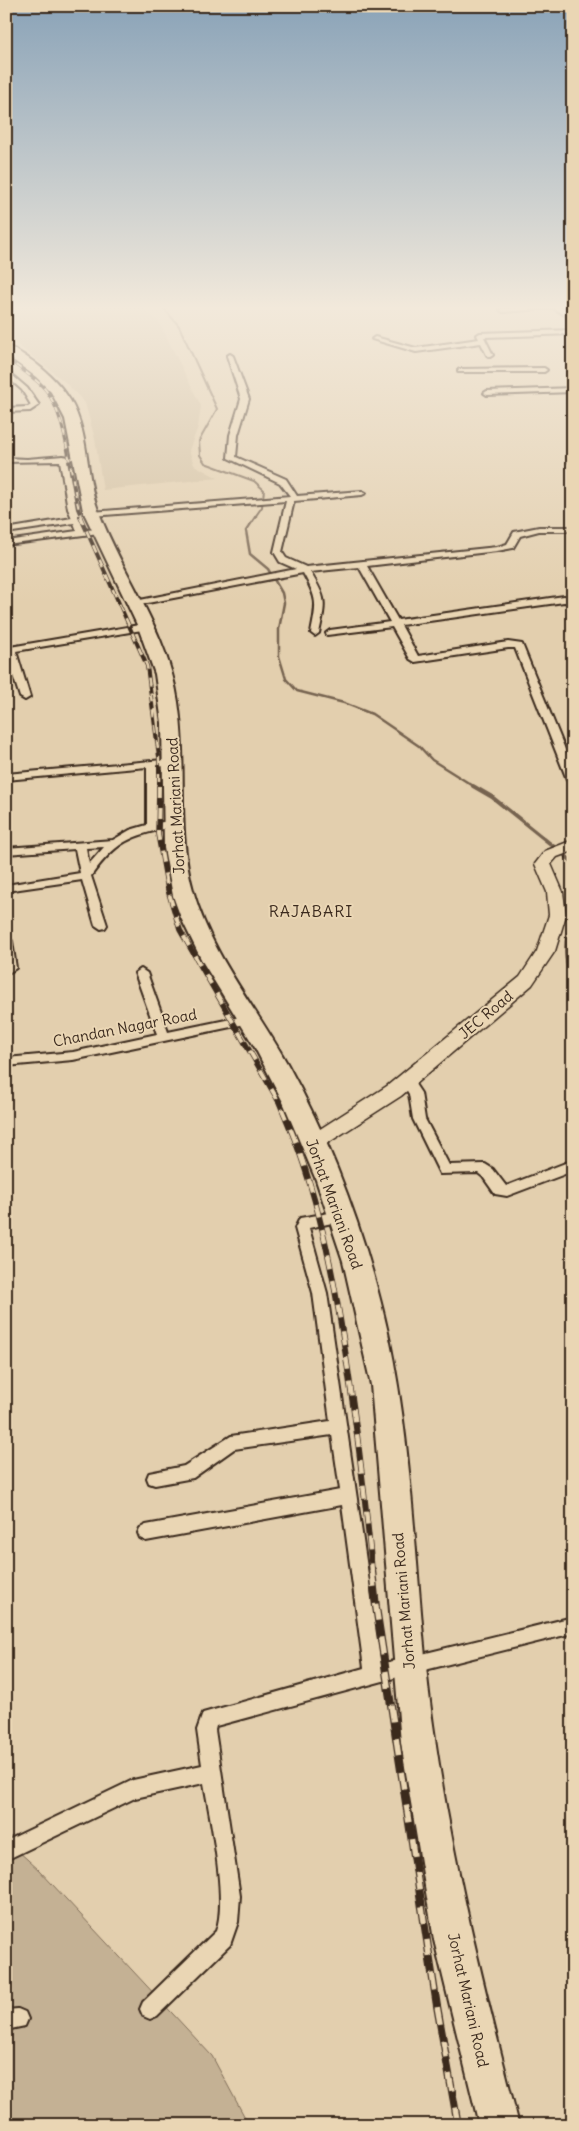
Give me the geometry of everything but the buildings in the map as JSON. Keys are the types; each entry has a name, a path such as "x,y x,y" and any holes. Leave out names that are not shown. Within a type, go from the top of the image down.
{"highway":[{"name":"Jorhat Mariani Road","path":"65,404 71,416 71,458 86,496 87,525 140,615 154,644 165,680 169,699 163,762 163,825 184,896 216,964 285,1080 313,1143 341,1216 368,1307 384,1385 409,1665 418,1743 453,1940 467,2005 499,2125"}],"street":[{"path":"6,410 30,409 35,404"},
{"path":"243,404 234,435 232,458 283,481 289,499 278,552 283,560 305,570 316,587 321,601 315,632"},
{"path":"573,457 573,462"},
{"path":"6,460 27,461 71,458"},
{"path":"6,531 87,525 242,503 362,493"},
{"path":"6,543 87,525"},
{"path":"25,697 11,655 13,649 140,615 255,579 305,570 497,549 510,546 517,534 529,530 573,529"},
{"path":"362,564 397,624 411,656 415,659 508,645 519,646 573,782"},
{"path":"330,633 564,599 573,600"},
{"path":"6,777 163,762"},
{"path":"6,851 113,843 163,825"},
{"path":"86,876 97,858 113,843"},
{"path":"80,845 86,876 101,925"},
{"name":"JEC Road","path":"313,1143 364,1112 407,1081 515,992 537,969 555,929 557,916 556,892 543,864 551,854 572,845"},
{"path":"6,888 86,876"},
{"path":"6,942 10,968"},
{"path":"141,973 164,1038"},
{"name":"Chandan Nagar Road","path":"6,1062 73,1056 250,1019"},
{"path":"407,1081 415,1094 419,1119 445,1170 480,1168 488,1174 500,1190 507,1191 573,1165"},
{"path":"341,1216 305,1222 302,1228 320,1293 374,1674"},
{"path":"155,1478 187,1473 231,1443 338,1427"},
{"path":"146,1533 349,1496"},
{"path":"150,2009 223,1938 229,1926 231,1912 230,1896 206,1730 209,1719 216,1715 374,1674 573,1625"},
{"path":"6,1851 133,1789 212,1772"}],"shaded area":[{"path":"85,404 200,404 198,427 189,450 194,465 218,478 103,490 95,439"},
{"path":"6,1840 39,1870 212,2056 249,2125 6,2125"}],"waterway":[{"path":"215,404 217,409 199,441 200,455 205,463 254,481 264,490 262,507 255,517"},
{"path":"256,516 246,531 250,554 268,569 282,593 284,603 279,629 279,656 286,679 297,691 344,703 372,714 419,746 432,760 475,787"},
{"path":"473,786 492,797 573,862"},
{"path":"573,921 569,929 566,946 567,962 573,988"}],"railway":[{"path":"54,404 63,429 81,517"},
{"path":"80,516 147,666 159,757 159,786"},
{"path":"159,786 158,834 168,890 180,930 279,1102 291,1131"},
{"path":"291,1130 311,1189 327,1248 333,1279 355,1420 372,1571"},
{"path":"372,1570 437,2006 458,2125"}],"district":[{"name":"RAJABARI","path":"311,911"}]}
